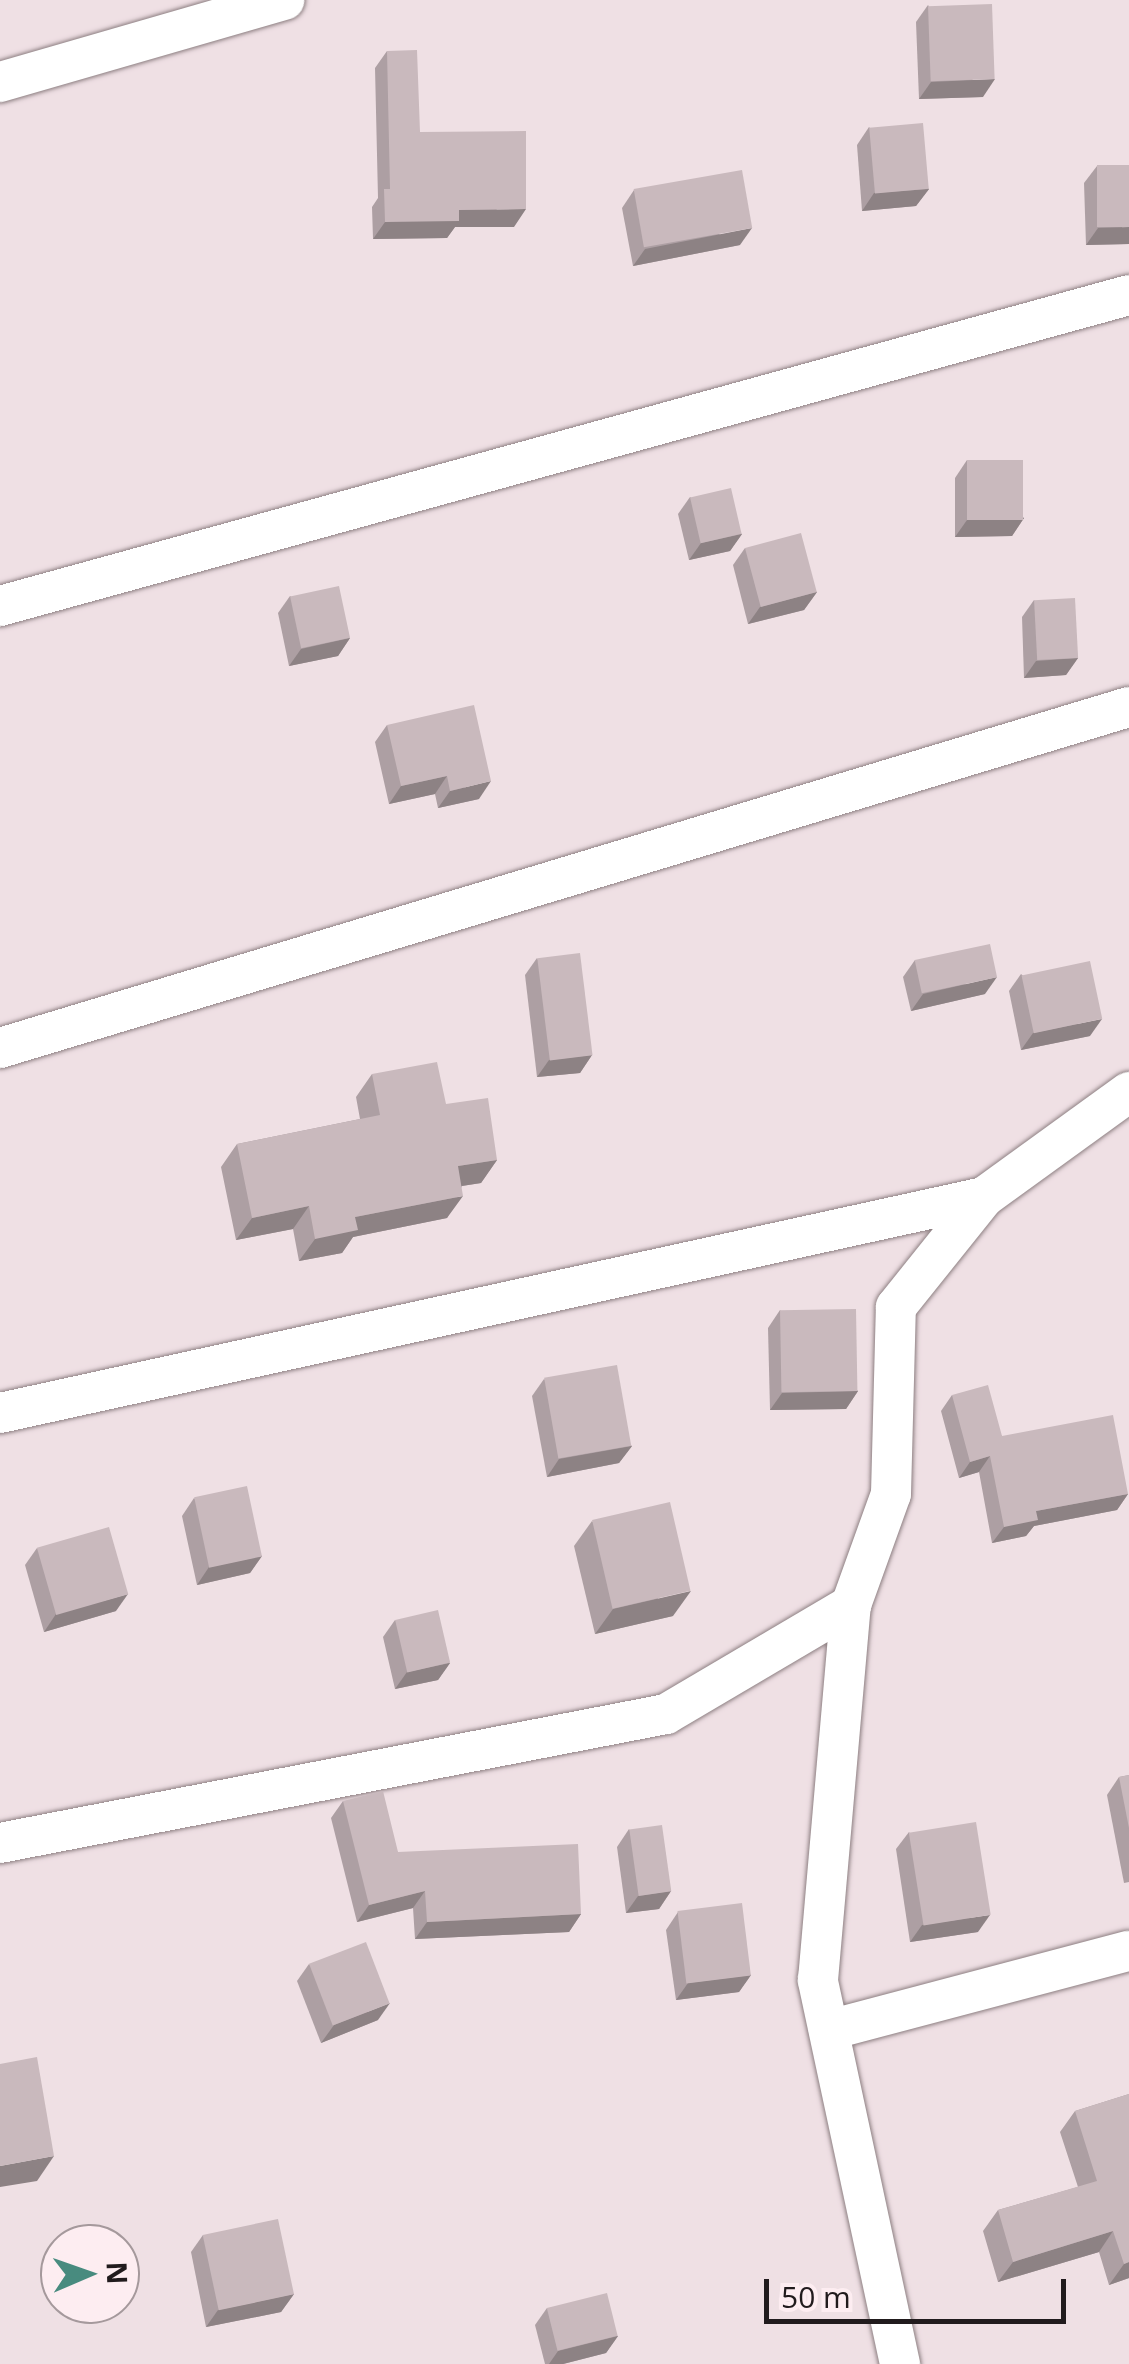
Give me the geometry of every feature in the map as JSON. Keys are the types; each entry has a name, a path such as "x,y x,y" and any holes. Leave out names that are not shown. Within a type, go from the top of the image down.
{"street":[{"path":"0,82 284,0"},
{"path":"0,606 1129,295"},
{"path":"0,1048 1129,707"},
{"path":"900,2364 818,1980 851,1605 891,1494 896,1307 984,1197 1129,1092"},
{"path":"0,1413 984,1197"},
{"path":"0,1843 666,1714 851,1605"},
{"path":"829,2030 1129,1951"}],"building":[{"path":"992,4 995,79 931,81 928,6"},
{"path":"417,50 420,132 526,131 526,209 459,210 459,221 385,222 384,189 390,189 387,51"},
{"path":"923,123 929,189 875,193 869,128"},
{"path":"1097,165 1129,165 1129,227 1097,227"},
{"path":"742,170 752,228 644,247 634,189"},
{"path":"967,460 1023,460 1023,520 967,520"},
{"path":"731,488 742,534 701,543 690,497"},
{"path":"801,533 817,592 761,607 745,548"},
{"path":"339,586 350,638 301,648 290,596"},
{"path":"1075,598 1078,658 1037,660 1034,600"},
{"path":"474,705 491,781 450,791 447,776 401,786 387,725"},
{"path":"990,944 997,977 922,993 915,960"},
{"path":"580,953 593,1055 550,1060 537,958"},
{"path":"1090,961 1102,1019 1034,1033 1022,976"},
{"path":"437,1062 446,1104 488,1098 497,1160 458,1166 463,1196 355,1217 358,1230 315,1239 309,1206 252,1218 237,1144 380,1115 372,1074"},
{"path":"856,1309 857,1391 781,1392 780,1310"},
{"path":"617,1365 631,1446 558,1459 544,1378"},
{"path":"988,1385 1002,1436 1113,1415 1128,1494 1036,1511 1038,1520 1004,1527 990,1456 970,1462 952,1395"},
{"path":"247,1486 262,1556 209,1568 194,1497"},
{"path":"670,1502 690,1591 613,1609 592,1520"},
{"path":"109,1527 128,1594 56,1615 37,1548"},
{"path":"438,1610 450,1663 407,1673 395,1620"},
{"path":"1129,1775 1129,1828 1119,1777"},
{"path":"383,1791 398,1852 578,1844 581,1914 427,1922 425,1891 369,1905 343,1801"},
{"path":"976,1822 991,1915 924,1925 909,1833"},
{"path":"662,1825 671,1891 639,1896 629,1830"},
{"path":"742,1903 751,1975 686,1983 677,1911"},
{"path":"366,1942 390,2004 333,2025 309,1964"},
{"path":"37,2057 54,2156 0,2166 0,2064"},
{"path":"1129,2094 1129,2262 1124,2264 1113,2231 1013,2262 998,2210 1097,2181 1075,2111"},
{"path":"278,2219 294,2294 219,2310 203,2235"},
{"path":"607,2293 618,2336 557,2351 547,2308"}]}
